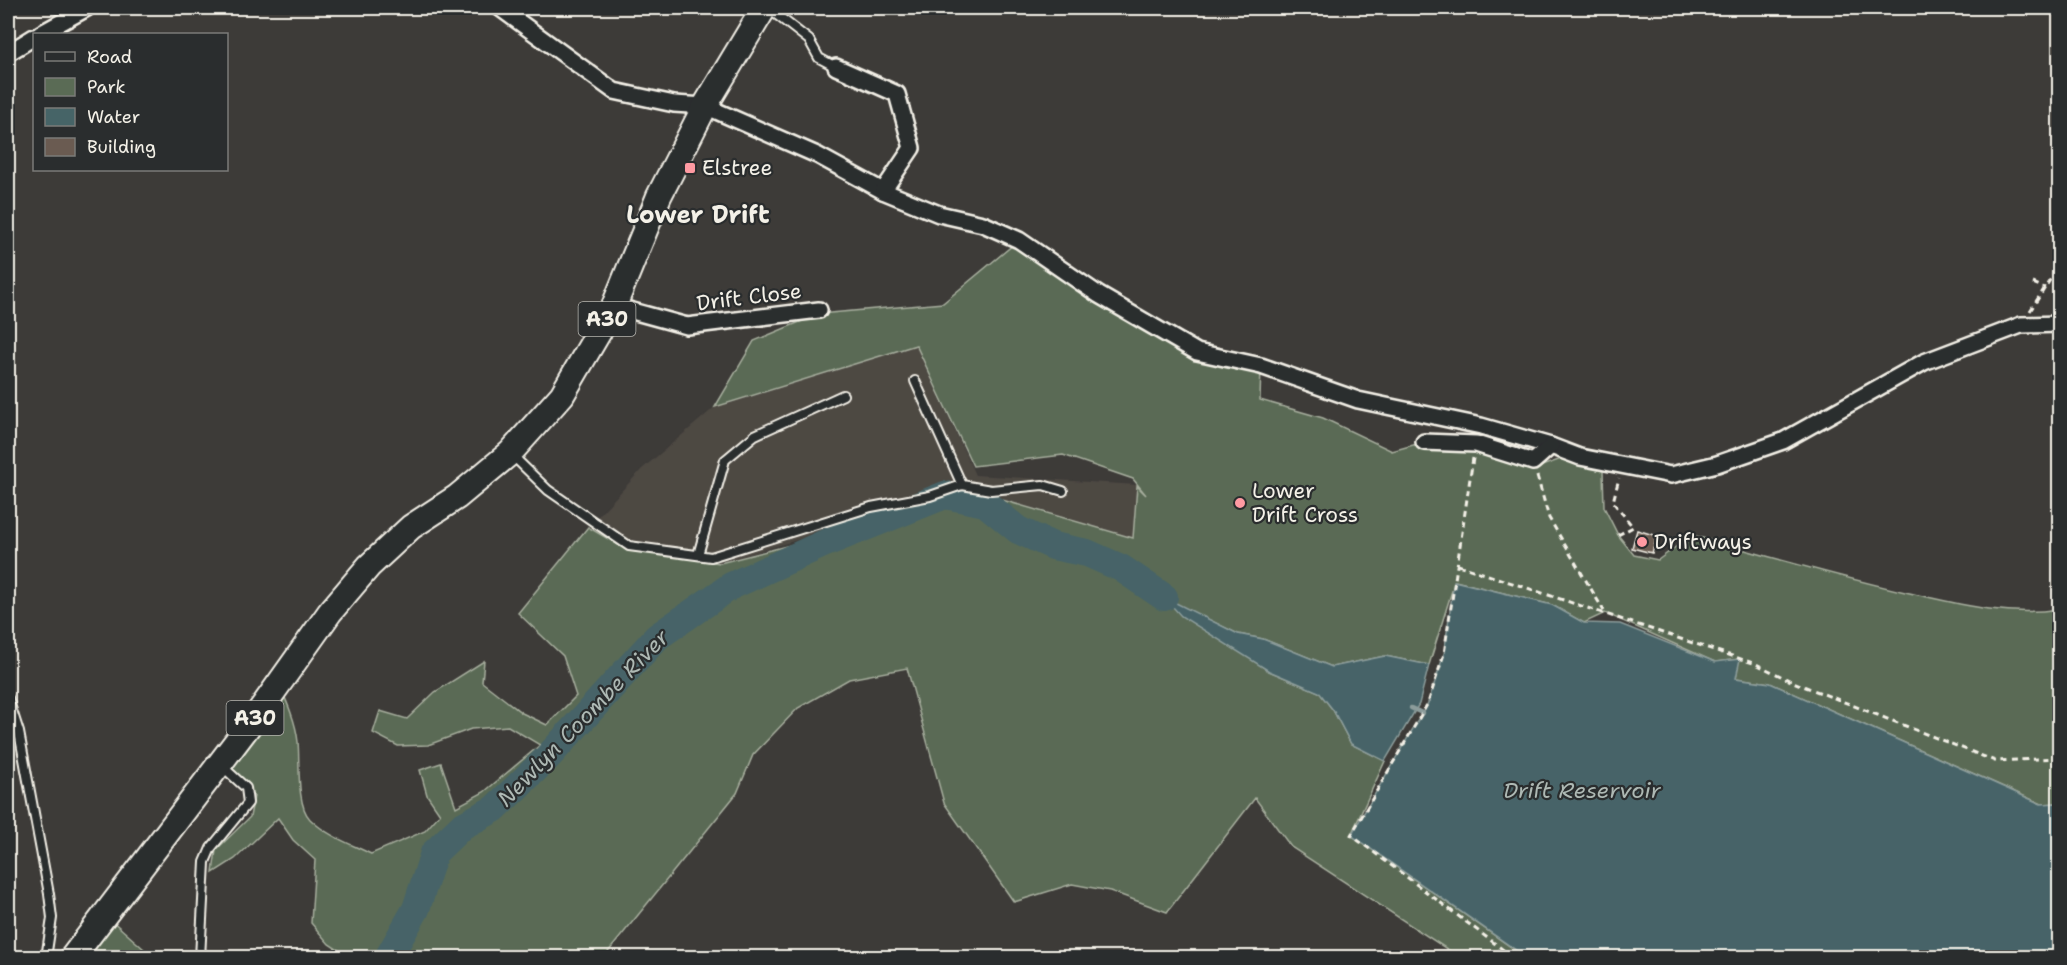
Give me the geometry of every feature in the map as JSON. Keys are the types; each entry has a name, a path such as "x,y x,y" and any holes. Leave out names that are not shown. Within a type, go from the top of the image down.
{"main road":[{"name":"A30","path":"72,957 219,764 330,612 369,566 411,527 457,496 510,453 562,395 614,306 659,195 705,106 766,8"}],"street":[{"path":"42,33 87,8"},
{"path":"500,8 614,91 674,104 705,106 817,155 883,191 939,214 983,224 1019,240 1099,295 1197,352 1261,366 1358,400 1481,426 1551,446 1580,457 1671,475 1717,464 1783,441 1924,362 2021,325 2060,324"},
{"path":"8,53 33,39"},
{"path":"836,68 897,94 912,148 883,191"},
{"name":"Drift Close","path":"614,306 687,326 819,310"},
{"path":"1424,442 1476,444 1533,462 1551,446"}],"lane":[{"path":"766,8 809,40 819,58 836,68"},
{"path":"915,381 962,485"},
{"path":"698,555 725,460 755,435 843,395"},
{"path":"510,453 548,490 628,546 711,557 871,507 930,496 962,485 991,490 1043,484 1063,491"},
{"path":"8,698 19,732 49,894 52,918 46,957"},
{"path":"200,957 205,862 211,848 248,803 246,788 219,764"}],"path":[{"path":"2021,325 2057,269"},
{"path":"2033,283 2045,288"},
{"path":"1476,444 1467,483 1466,513 1444,654 1428,703 1351,835 1514,957"},
{"path":"1533,462 1549,518 1605,613"},
{"path":"1618,535 1633,526 1613,502 1622,465"},
{"path":"1458,565 1769,670 1995,761 2060,758"}],"shaded area":[{"path":"916,345 975,475 1138,485 1133,538 985,495 943,496 720,563 627,550 588,527 642,469 715,407"}],"green space":[{"path":"1019,240 1197,352 1261,366 1260,400 1323,418 1392,451 1424,442 1476,444 1542,466 1564,458 1603,471 1604,507 1618,535 1634,555 1658,560 1692,535 1830,573 1950,602 2004,611 2059,609 2059,803 2042,804 1770,683 1736,678 1739,659 1715,662 1605,613 1584,623 1552,605 1455,581 1429,665 1385,656 1332,667 1263,639 1238,634 1174,603 1269,671 1319,692 1333,710 1351,744 1385,761 1351,835 1525,957 1459,957 1291,847 1255,798 1167,912 1110,891 1072,884 1014,902 944,803 907,668 849,679 798,708 753,755 737,793 604,957 349,957 329,944 311,923 315,860 293,840 278,818 235,859 213,873 216,850 250,817 254,796 219,764 279,684 291,712 297,735 302,804 306,812 310,819 324,830 371,854 425,831 440,814 427,795 420,770 441,763 456,807 484,792 540,745 508,726 471,729 428,745 398,746 373,733 380,711 407,719 435,692 484,661 482,682 522,713 547,725 576,696 563,656 518,613 588,527 627,550 720,563 985,495 1133,538 1137,486 1146,495 1133,479 1063,455 973,466 916,345 715,407 754,341 819,314 943,303"},
{"path":"110,919 153,957 83,958"}],"water":[{"name":"Drift Reservoir","path":"1454,581 1552,605 1584,623 1620,624 1715,662 1740,659 1736,678 1770,683 2041,804 2059,803 2059,957 1526,957 1351,835 1428,703 1444,654"},
{"path":"1164,597 1238,634 1263,639 1332,667 1385,656 1429,665 1419,704 1385,761 1351,744 1333,710 1319,692 1269,671 1181,616"}],"building":[{"name":"Driftways","path":"1637,530 1657,536 1652,553 1632,548"}],"waterway":[{"name":"Newlyn Coombe River","path":"388,958 416,909 434,853 462,826 494,809 547,758 657,637 731,586 823,544 945,495 985,503 1018,530 1053,546 1087,553 1121,568 1164,597"},
{"path":"1411,708 1422,713"}],"place":[{"name":"Elstree","path":"690,168"},
{"name":"Lower Drift Cross","path":"1240,503"},
{"name":"Driftways","path":"1642,542"}],"district":[{"name":"Lower Drift","path":"698,215"}]}
